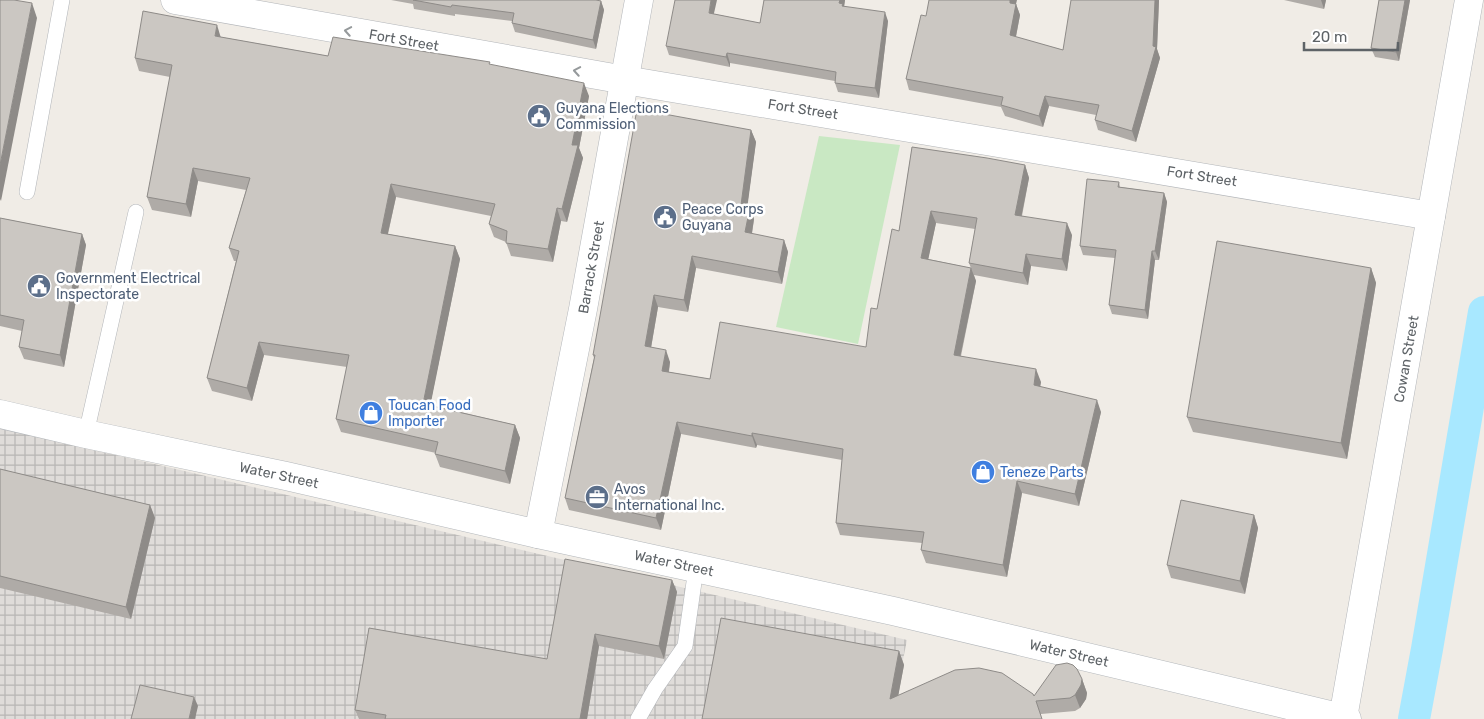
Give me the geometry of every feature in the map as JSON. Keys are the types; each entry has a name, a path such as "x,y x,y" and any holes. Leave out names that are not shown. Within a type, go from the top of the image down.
{"street":[{"name":"Fort Street","path":"175,0 625,80 1431,216"},
{"name":"Barrack Street","path":"538,534 583,309 640,0"},
{"name":"Cowan Street","path":"1345,719 1469,0"},
{"name":"Water Street","path":"0,414 893,611 1345,719"}],"lane":[{"path":"27,192 62,0"},
{"path":"86,434 136,212"},
{"path":"638,719 654,689 685,646 696,568"}],"shaded area":[{"path":"0,428 907,640 891,719 0,719"}],"green space":[{"path":"819,136 900,145 858,344 776,327"}],"building":[{"path":"0,0 32,3 0,165"},
{"path":"413,0 601,1 593,40 512,23 514,13 452,5 451,7"},
{"path":"675,0 711,0 709,13 760,23 764,0 840,0 839,3 843,4 842,6 885,12 875,88 835,83 836,72 727,53 726,57 666,46"},
{"path":"929,0 1010,0 1010,3 1016,4 1010,35 1063,50 1071,0 1155,0 1153,46 1156,47 1132,131 1095,120 1099,105 1045,96 1039,116 1001,105 1003,97 906,79 921,15 926,16"},
{"path":"1379,0 1405,0 1396,52 1371,48"},
{"path":"143,11 217,25 215,36 328,56 333,37 490,62 489,64 584,83 572,145 578,145 562,209 557,208 548,249 506,243 507,231 489,224 495,204 391,184 381,233 455,246 423,404 515,425 505,471 435,454 438,442 336,419 349,355 259,342 247,388 207,378 239,251 229,248 250,178 193,168 186,204 147,197 172,65 135,58"},
{"path":"637,109 751,130 741,205 750,207 745,232 784,240 778,272 692,256 684,300 654,295 645,346 666,350 662,371 710,379 720,322 866,347 871,308 877,309 892,229 899,231 912,147 1025,165 1015,215 1067,223 1062,259 1026,254 1023,273 969,263 977,218 931,211 921,258 971,268 954,355 1036,369 1034,385 1097,400 1075,494 1017,481 1003,565 921,550 924,532 836,523 843,449 752,433 752,436 677,422 656,518 565,498 595,355 593,355"},
{"path":"1087,179 1119,182 1118,187 1164,193 1155,251 1152,251 1145,310 1109,305 1116,250 1080,246"},
{"name":"Government Electrical Inspectorate","path":"0,218 82,234 60,355 19,347 24,320 0,315"},
{"path":"1217,241 1371,268 1341,443 1187,417"},
{"path":"0,469 150,505 126,607 0,576"},
{"path":"1181,500 1254,515 1240,581 1167,565"},
{"path":"565,559 672,580 659,646 595,634 580,719 385,719 386,715 355,710 369,628 547,659"},
{"path":"721,618 899,651 890,699 955,670 979,668 1002,673 1034,696 1056,665 1067,663 1077,669 1082,679 1081,685 1075,695 1070,698 1036,701 1042,719 702,719"},
{"path":"140,685 194,697 189,719 131,719"}],"waterway":[{"path":"1414,719 1484,312"}],"place":[{"name":"Guyana Elections Commission","path":"539,116"},
{"name":"Peace Corps Guyana","path":"665,217"},
{"name":"Government Electrical Inspectorate","path":"39,286"},
{"name":"Toucan Food Importer","path":"371,413"},
{"name":"Teneze Parts","path":"983,472"},
{"name":"Avos International Inc.","path":"597,497"}]}
